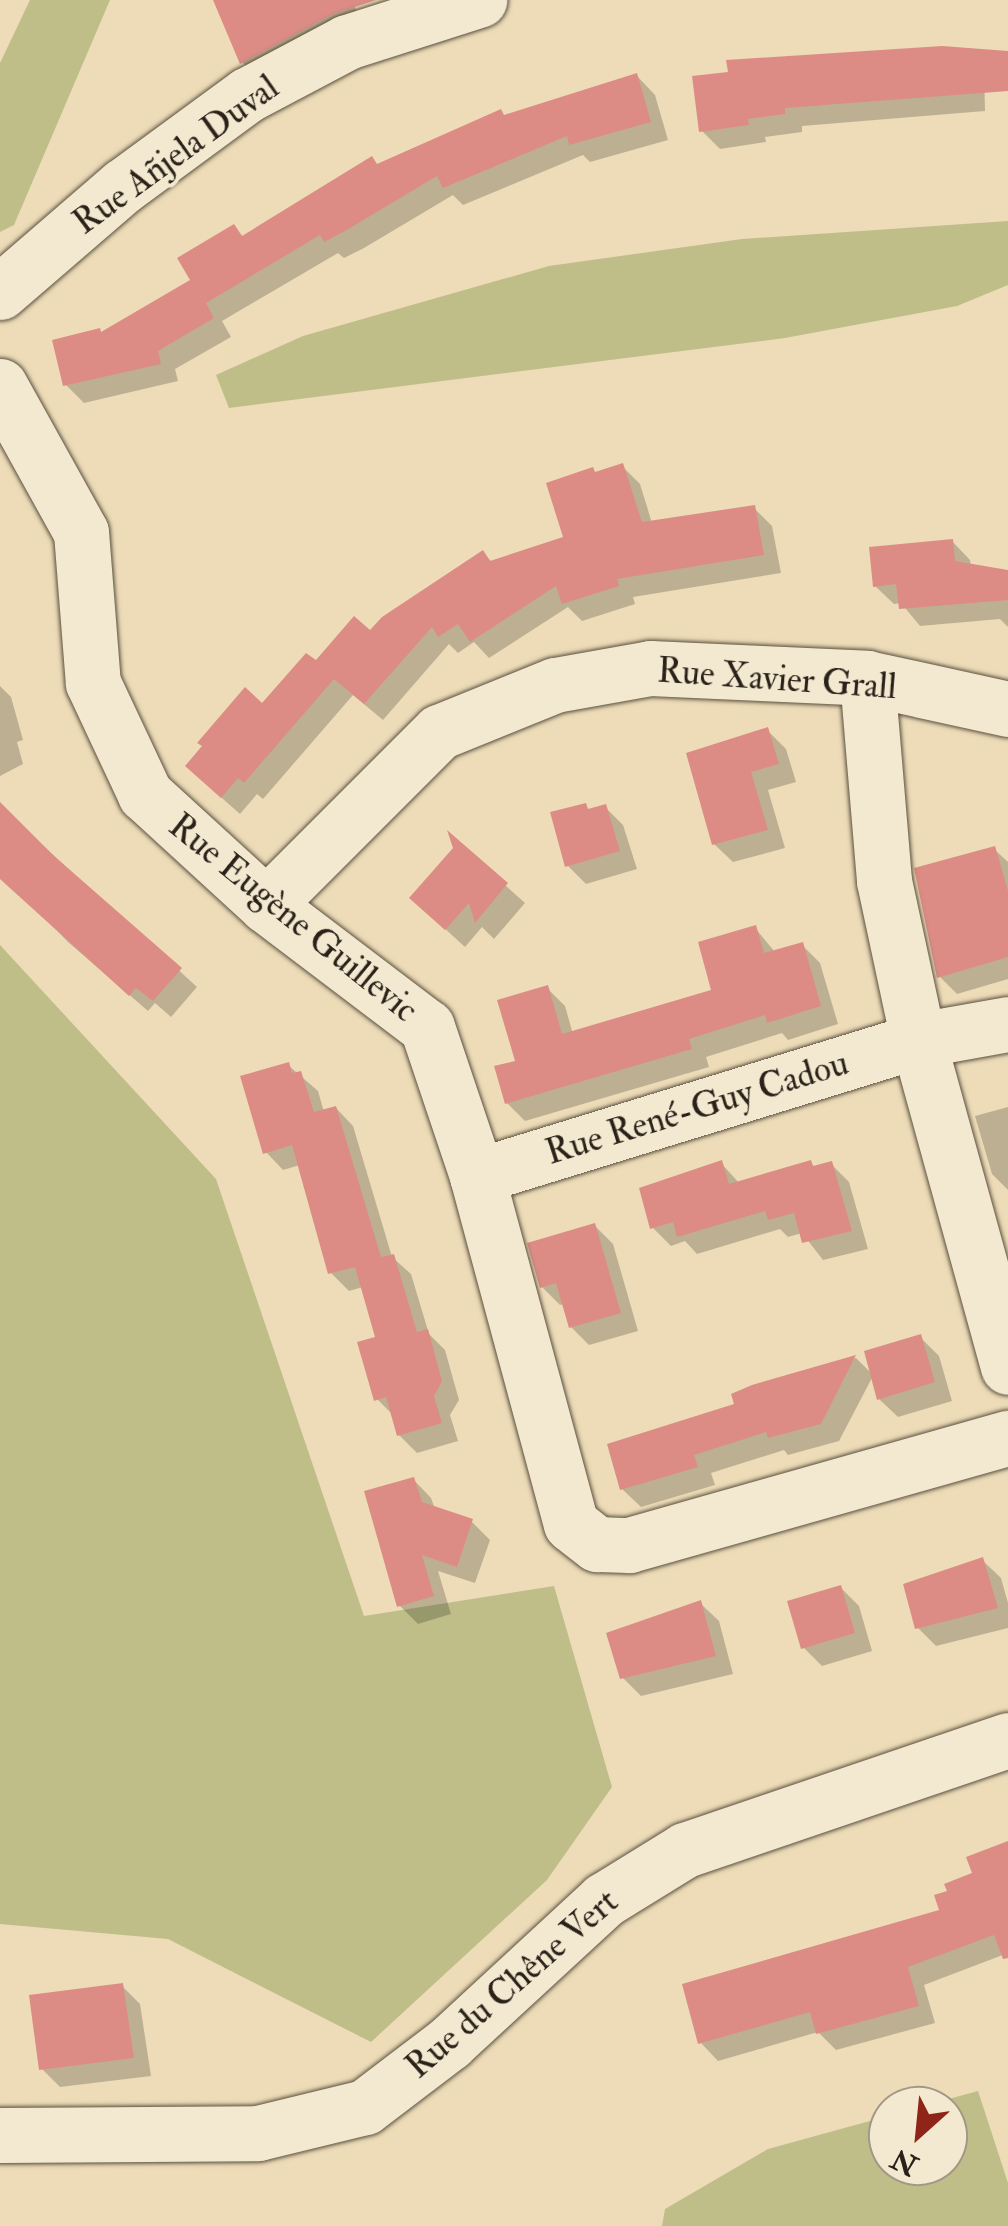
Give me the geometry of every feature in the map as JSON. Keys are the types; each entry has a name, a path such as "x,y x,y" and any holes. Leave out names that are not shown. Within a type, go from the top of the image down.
{"street":[{"name":"Rue Añjela Duval","path":"0,292 124,186 247,95 346,42 479,0"},
{"name":"Rue Eugène Guillevic","path":"0,386 82,532 94,683 145,794 266,905 426,1027 477,1176 571,1524 597,1544 628,1544 1008,1436"},
{"name":"Rue Xavier Grall","path":"266,905 439,732 556,685 650,668 867,678 1008,709"},
{"path":"867,678 884,881 918,1040 1008,1368"},
{"name":"Rue René-Guy Cadou","path":"477,1176 918,1040 1008,1024"},
{"path":"1008,1406 1008,1436"},
{"name":"Rue du Chêne Vert","path":"0,2136 258,2133 365,2107 449,2043 604,1900 685,1850 1008,1740"}],"shaded area":[{"path":"30,0 110,0 14,225 0,232 0,63"},
{"path":"1008,221 1008,285 957,306 785,338 229,408 216,375 303,336 549,266 742,239"},
{"path":"0,945 216,1179 364,1616 554,1586 612,1787 547,1880 371,2042 168,1939 0,1924"},
{"path":"978,2091 1008,2183 1008,2226 662,2226 665,2209 768,2149 868,2122 868,2186 968,2186 968,2094"}],"building":[{"path":"213,0 376,0 333,14 240,64"},
{"path":"942,46 1008,51 1008,91 785,108 785,114 748,119 749,125 699,132 692,76 728,72 726,60"},
{"path":"637,73 651,122 569,145 567,136 443,188 437,176 324,242 320,235 206,303 214,318 158,351 161,364 63,386 52,340 100,328 101,332 190,280 177,258 234,224 242,236 372,156 377,164 501,109 504,115"},
{"path":"623,463 642,522 755,505 764,555 617,579 619,586 562,604 556,586 470,642 458,624 438,637 432,627 364,704 334,679 244,783 238,778 221,798 185,766 202,746 197,743 245,687 262,703 306,653 316,660 354,616 370,630 382,617 483,550 490,561 563,537 546,483 593,467 595,472"},
{"path":"953,539 955,561 1008,570 1008,600 899,609 896,584 873,587 869,547"},
{"path":"768,727 779,764 751,772 768,830 712,845 686,753"},
{"path":"0,802 54,856 182,968 153,1001 136,988 129,996 0,879"},
{"path":"586,803 588,809 606,804 620,851 565,867 550,812"},
{"path":"447,830 508,883 475,923 469,903 445,930 409,898 453,848"},
{"path":"995,846 1008,891 1008,957 937,978 914,868"},
{"path":"756,925 764,953 803,942 821,1006 767,1023 765,1015 689,1039 692,1049 505,1104 494,1066 515,1061 497,1000 548,985 562,1034 711,990 698,942"},
{"path":"289,1062 292,1073 301,1071 314,1112 336,1106 381,1257 394,1254 417,1332 428,1329 442,1381 434,1396 442,1423 397,1436 386,1397 374,1401 357,1342 375,1337 355,1267 328,1274 292,1145 263,1154 240,1076"},
{"path":"722,1160 729,1184 811,1160 813,1166 832,1161 852,1231 802,1243 794,1213 768,1220 765,1211 677,1237 673,1222 650,1229 639,1188"},
{"path":"595,1223 621,1313 569,1328 556,1283 540,1288 527,1243"},
{"path":"921,1334 935,1382 877,1400 864,1351"},
{"path":"856,1355 821,1424 768,1438 766,1432 694,1455 698,1467 620,1490 607,1444 734,1404 731,1394 752,1385"},
{"path":"414,1477 422,1502 473,1519 457,1567 422,1555 434,1596 397,1607 364,1491"},
{"path":"983,1557 998,1608 915,1629 903,1584"},
{"path":"841,1585 855,1633 801,1649 787,1601"},
{"path":"701,1600 716,1656 620,1679 606,1633"},
{"path":"1008,1841 1008,1958 1003,1959 994,1935 908,1967 919,2006 816,2034 810,2012 698,2044 682,1984 939,1910 934,1895 947,1891 944,1884 972,1873 966,1857"},
{"path":"123,1983 134,2058 39,2070 29,1995"}]}
